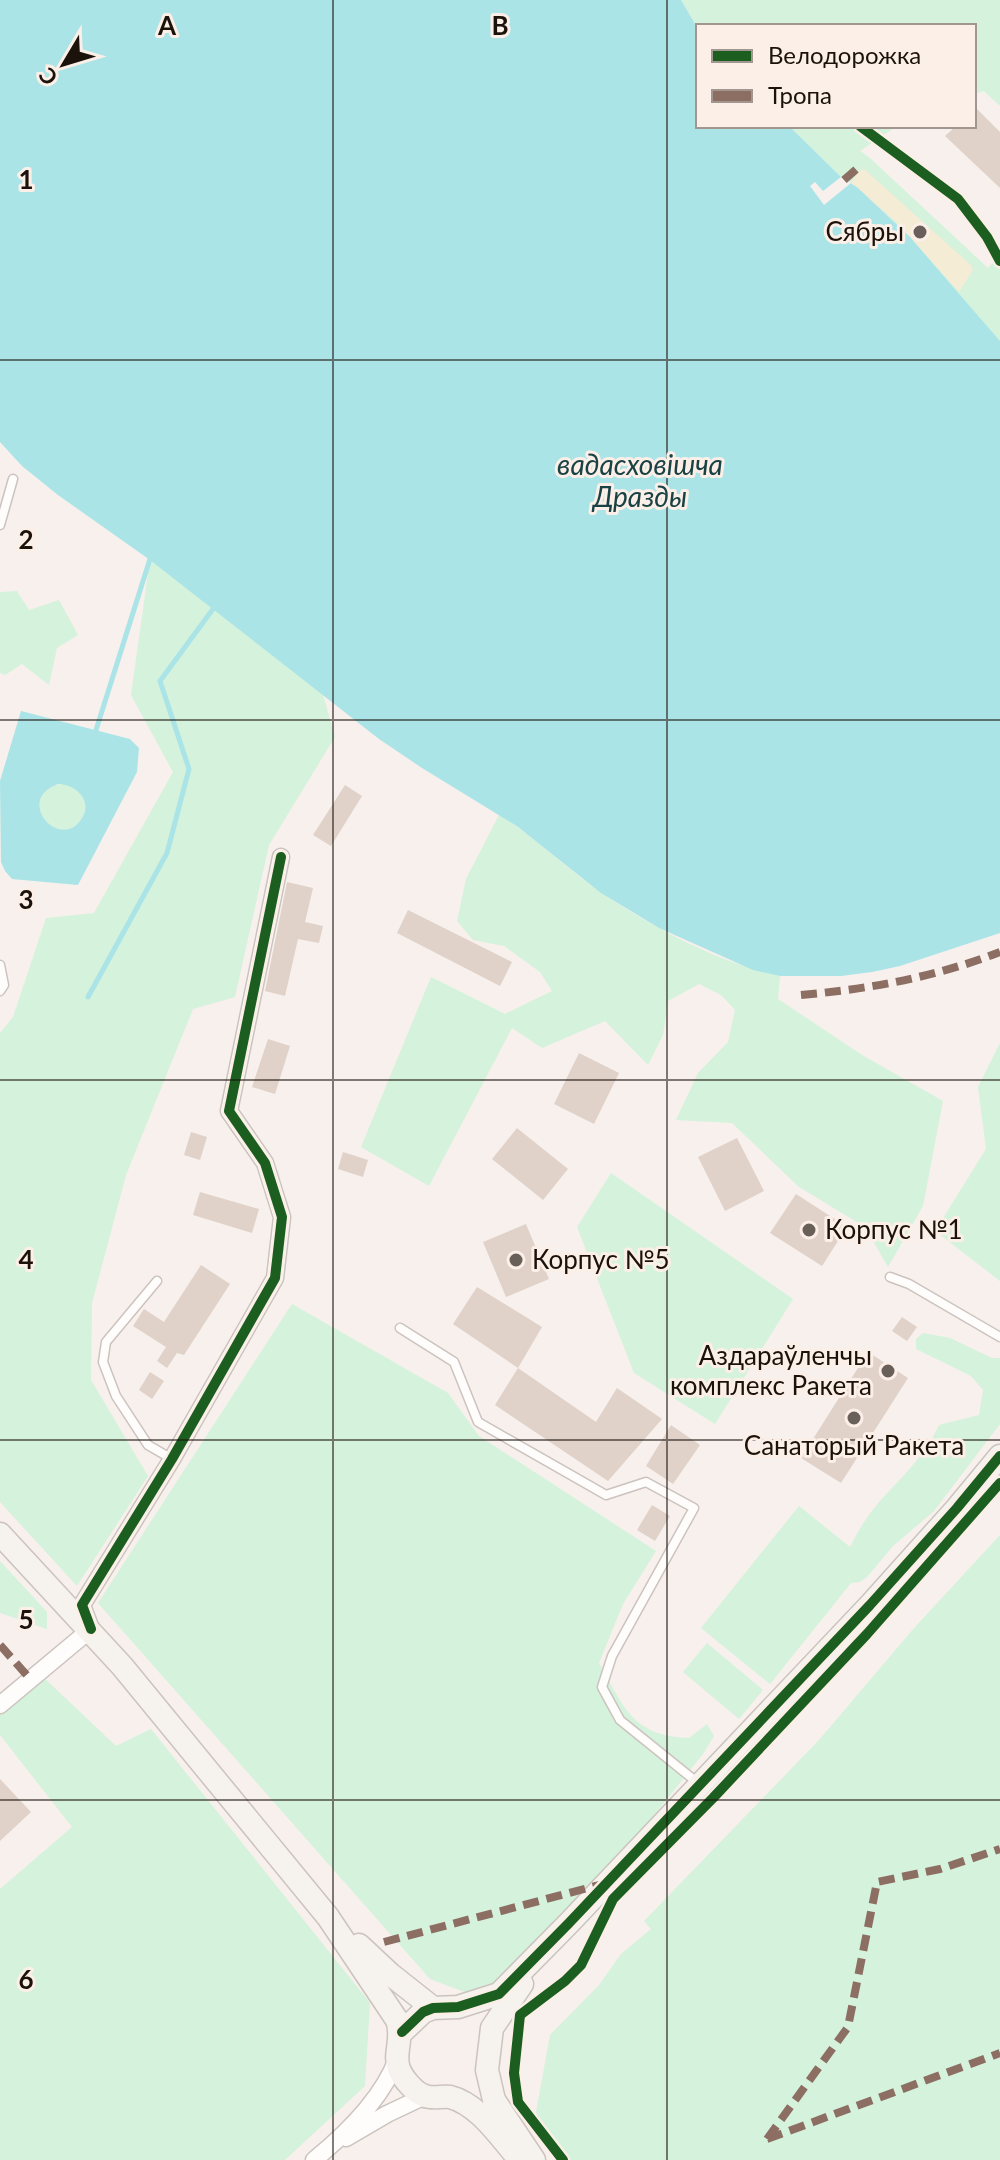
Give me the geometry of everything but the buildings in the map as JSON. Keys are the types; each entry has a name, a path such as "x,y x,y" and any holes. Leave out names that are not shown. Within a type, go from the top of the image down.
{"street":[{"path":"91,1629 82,1605 172,1459 275,1278 282,1217 265,1163 229,1111 281,857"},
{"path":"402,2032 423,2012 433,2008 458,2007 499,1994 879,1594 1000,1456"},
{"path":"0,1534 91,1629 328,1917 397,2020 402,2032 389,2080 331,2146 314,2160"},
{"path":"0,1705 91,1629"},
{"path":"328,1917 390,1974 433,2008"},
{"path":"331,2146 425,2096 451,2097 473,2086 488,2060 492,2028 569,1923"},
{"path":"458,2007 477,2020 484,2032 494,2100 534,2160"},
{"path":"397,2059 406,2080 425,2096"},
{"path":"451,2097 478,2114 520,2160"}],"lane":[{"path":"0,525 13,479"},
{"path":"0,965 4,985 0,991"},
{"path":"890,1277 909,1284 1000,1337"},
{"path":"157,1281 106,1342 103,1362 116,1396 148,1445 172,1459"},
{"path":"400,1328 454,1362 478,1422 606,1495 646,1482 694,1508 612,1656 602,1687 620,1720 699,1785"}],"green space":[{"path":"681,0 1000,0 1000,106 984,91 976,93 976,24 696,26"},
{"path":"791,128 894,128 860,151 988,268 1000,255 1000,341 910,237 858,188 841,177"},
{"path":"150,559 323,695 335,737 269,845 235,997 193,1009 126,1175 92,1303 91,1380 148,1476 77,1586 0,1502 0,1033 13,1017 46,918 94,913 173,772 131,695"},
{"path":"17,591 29,610 59,600 78,635 57,648 49,685 22,664 5,675 0,673 0,592"},
{"path":"62,784 78,791 85,807 78,823 62,830 46,823 39,807 46,791"},
{"path":"499,815 589,884 643,919 710,953 780,976 778,999 862,1055 943,1101 923,1206 888,1267 865,1227 799,1187 732,1123 676,1120 698,1073 728,1042 735,1010 721,995 699,984 668,1001 663,1035 648,1065 605,1021 542,1048 512,1028 429,1186 361,1147 431,977 505,1014 552,991 540,972 504,946 473,940 457,921 466,879"},
{"path":"1000,1043 1000,1281 935,1231 986,1149 978,1087"},
{"path":"611,1173 793,1299 715,1424 634,1373 577,1227"},
{"path":"292,1304 448,1393 479,1436 656,1551 623,1604 599,1663 623,1706 642,1725 654,1732 689,1738 707,1724 714,1736 631,1844 491,1987 467,1993 430,1979 98,1603"},
{"path":"923,1333 950,1338 992,1358 1000,1358 1000,1424 934,1511 893,1546 867,1577 851,1583 770,1684 701,1628 799,1506 850,1547 866,1519 914,1464 939,1425 979,1415 983,1390 971,1376 916,1349 916,1339"},
{"path":"1000,1535 1000,2160 561,2160 534,2123 550,2035 599,1985 621,1954 651,1929 644,1921 819,1740 915,1627"},
{"path":"0,1561 47,1612 47,1629 0,1613"},
{"path":"707,1643 763,1690 739,1719 683,1672"},
{"path":"42,1676 116,1746 151,1729 370,2003 365,2086 285,2160 0,2160 0,1889 72,1827 0,1735 0,1707"}],"sand":[{"name":"Сябры","path":"864,169 971,265 973,270 959,292 895,221 851,183"}],"water":[{"name":"вадасховішча Дразды","path":"0,0 681,0 696,26 696,128 791,128 910,237 1000,341 1000,933 900,966 872,972 841,976 780,976 753,970 659,928 601,893 518,827 379,739 150,560 58,495 22,466 0,442"},
{"path":"21,711 130,739 139,748 137,772 78,885 12,879 5,871 1,862 0,781","holes":["58,784 80,794 84,799 85,811 73,827 63,830 45,820 40,811 40,801 45,791"]}],"pier":[{"path":"841,177 851,183 824,205 810,186 815,182 823,191"}],"waterway":[{"path":"96,730 150,559"},
{"path":"88,997 167,853 189,769 160,681 213,609"}],"marked path":[{"path":"844,180 861,165"},
{"path":"801,995 902,981 1000,952"},
{"path":"0,1645 31,1680"},
{"path":"767,2139 848,2027 877,1882 940,1869 1000,1849"},
{"path":"384,1942 603,1884"},
{"path":"767,2139 1000,2053"}],"cycle path":[{"path":"863,128 958,199 987,237 1000,261"},
{"path":"91,1629 82,1605 172,1459 275,1278 282,1217 265,1163 229,1111 281,857"},
{"path":"402,2032 423,2012 433,2008 458,2007 499,1994 870,1605 1000,1456"},
{"path":"563,2160 518,2102 514,2073 520,2015 581,1965 613,1899 867,1634 1000,1483"}],"place":[{"name":"Сябры","path":"920,232"},
{"name":"Корпус №1","path":"809,1230"},
{"name":"Корпус №5","path":"516,1260"},
{"name":"Аздараўленчы комплекс Ракета","path":"888,1371"},
{"name":"Санаторый Ракета","path":"854,1418"}]}
